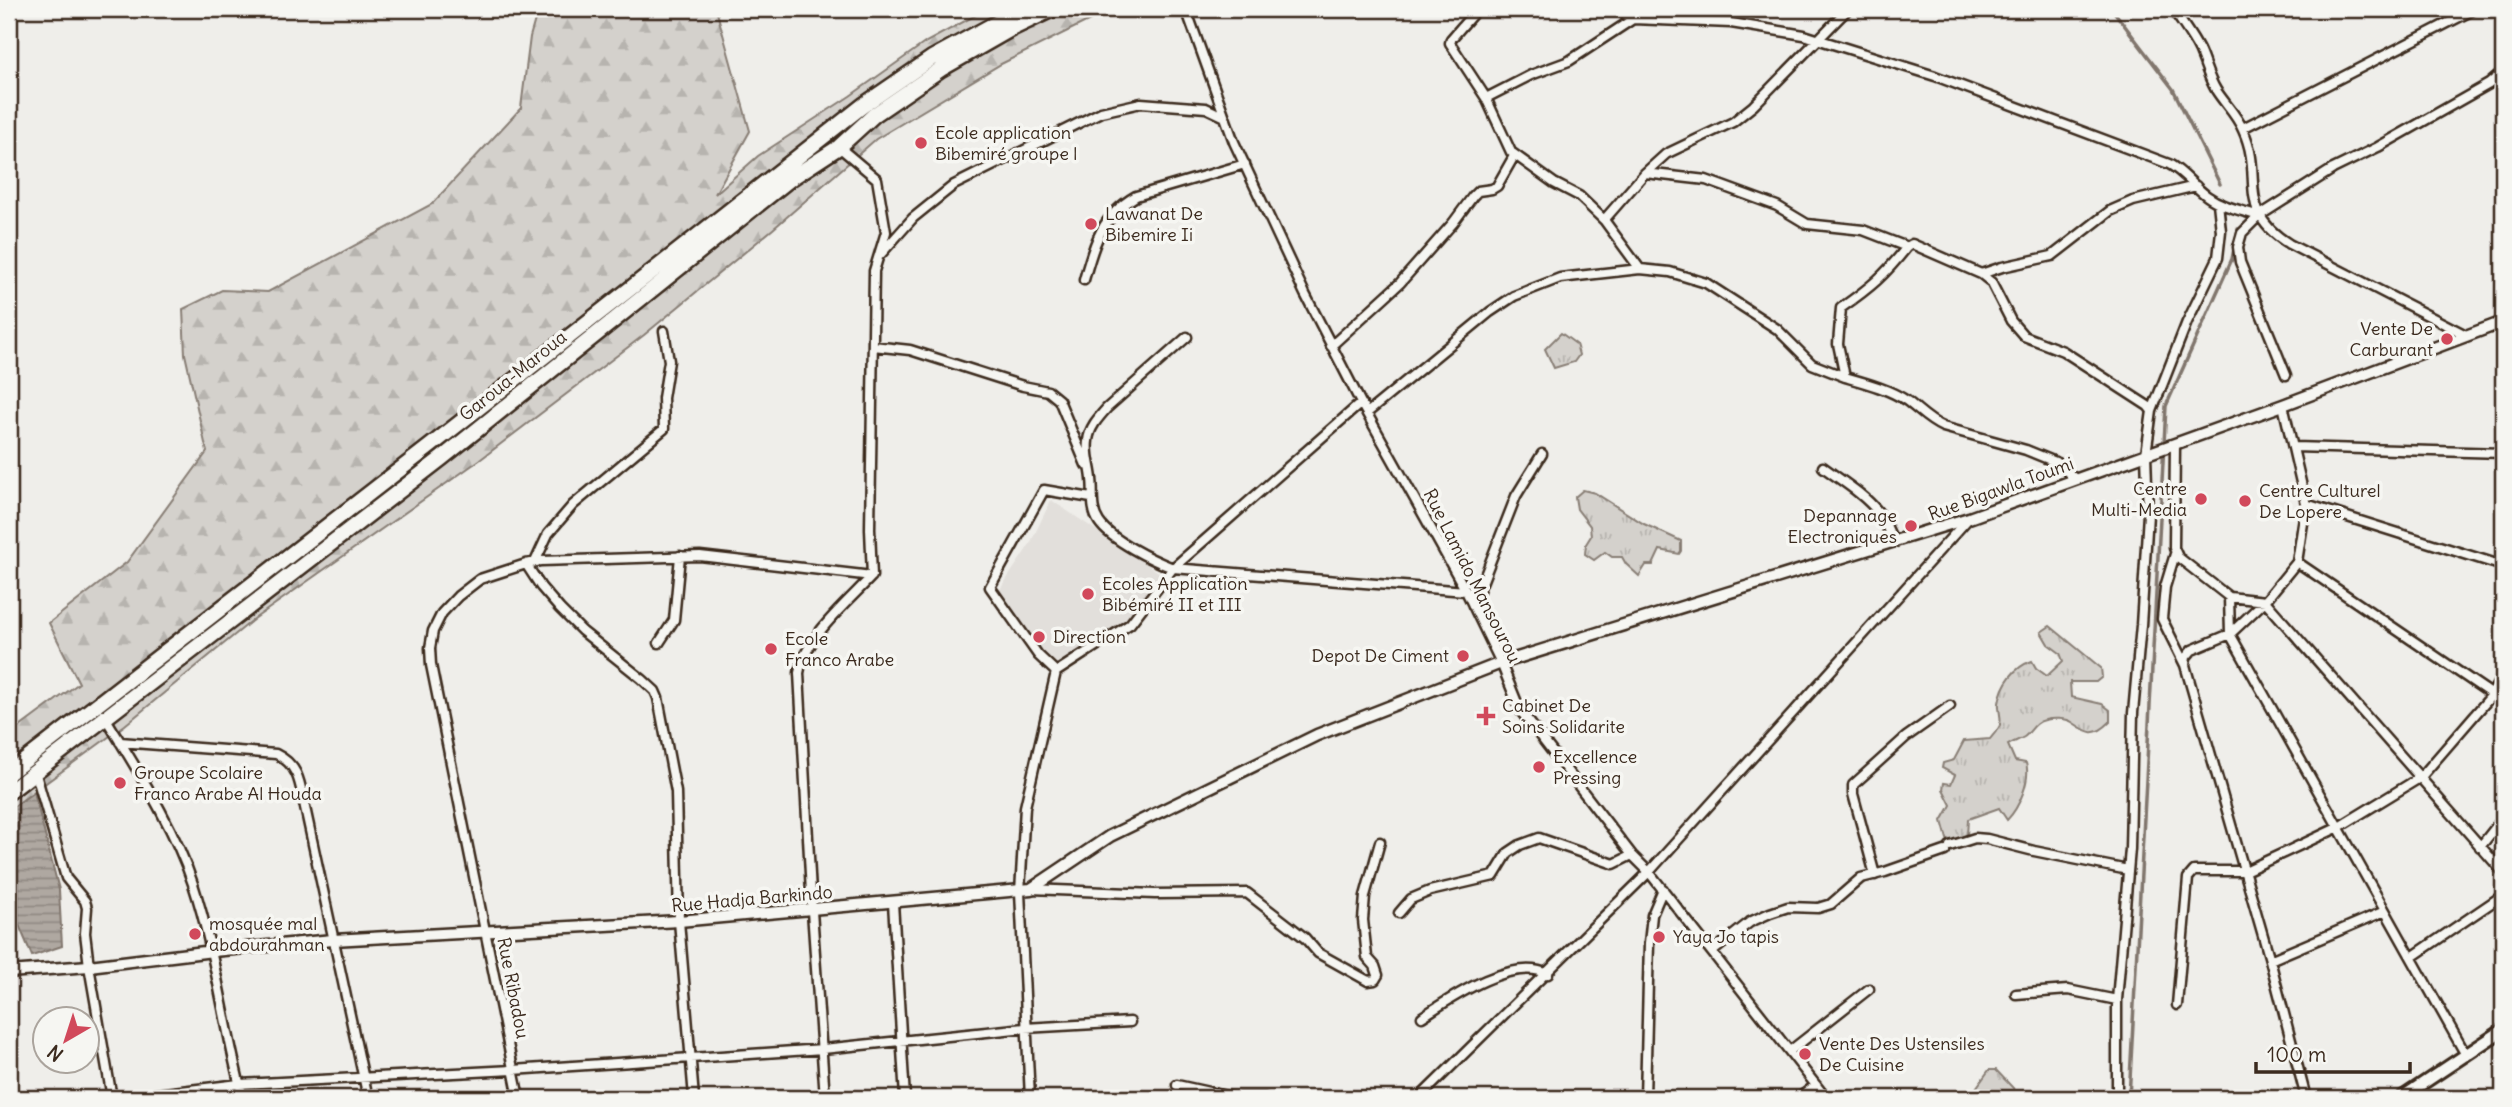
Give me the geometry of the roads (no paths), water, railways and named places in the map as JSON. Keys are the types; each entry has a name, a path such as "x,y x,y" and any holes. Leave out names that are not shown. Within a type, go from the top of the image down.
{"highway":[{"name":"Garoua-Maroua","path":"9,773 854,112 932,58 1022,9"},
{"name":"Garoua-Maroua","path":"9,792 442,458 790,179 839,147 874,115 941,69 1011,29 1053,9"}],"main road":[{"path":"2401,1098 2503,1030"}],"street":[{"name":"Rue Lamido Mansourou","path":"1186,9 1245,164 1305,294 1361,403 1466,591 1501,663 1520,710 1826,1098"},
{"path":"1477,9 1450,41 1486,98 1514,156 1554,184 1574,192 1604,220 1640,269"},
{"path":"1616,9 1633,19 1731,23 1804,35 1935,76 2169,164 2182,171 2218,203 2259,216"},
{"path":"1604,220 1645,173 1666,154 1733,122 1753,106 1848,9"},
{"path":"2173,9 2198,48 2215,89 2243,128 2259,216 2276,235 2466,335"},
{"path":"2243,128 2474,9"},
{"path":"1486,98 1531,75 1569,61 1633,19"},
{"path":"2286,375 2240,262 2238,247 2242,233 2259,216 2333,169 2378,147 2489,84 2503,72"},
{"path":"878,257 913,218 954,185 1101,112 1141,103 1206,108 1226,117"},
{"path":"825,1098 799,673 800,665 817,635 872,576 870,529 874,271 886,232 877,179 839,147"},
{"path":"1331,346 1400,283 1478,191 1497,186 1514,156"},
{"path":"1084,280 1093,247 1105,222 1120,205 1136,196 1245,164"},
{"path":"1645,173 1706,180 1777,206 1807,223 1863,230 1907,247"},
{"path":"1981,274 2052,256 2110,211 2159,193 2196,186"},
{"path":"2117,1098 2117,1000 2128,870 2133,713 2148,514 2148,453 2152,411 2187,322 2218,258 2221,231 2218,203"},
{"path":"1845,377 1838,344 1841,309 1868,291 1912,244 1981,274 1991,282 2011,321 2024,336 2063,351 2138,399 2152,411"},
{"path":"1367,413 1490,312 1514,296 1560,278 1640,269 1688,276 1714,288 1777,329 1812,364 1893,393 1931,422 1943,427 1977,439 2025,450 2058,463 2075,479"},
{"name":"Rue Bigawla Toumi","path":"1031,889 1110,836 1317,735 1501,663 1969,519 2503,322"},
{"path":"664,331 669,361 663,398 664,429 573,505 548,534 531,563 541,587 567,617 642,679 655,691 658,698 676,792 679,921 694,1098"},
{"path":"1187,337 1107,408 1095,422 1087,439 1093,481 1091,498 1098,521 1110,532 1148,559 1172,568 1466,591"},
{"path":"873,346 910,350 1023,386 1048,391 1059,400 1093,481"},
{"path":"1030,1098 1020,892 1026,807 1056,672 1130,624 1172,568 1361,403"},
{"path":"2185,665 2186,657 2192,650 2230,634 2264,601 2297,562 2306,504 2283,405"},
{"path":"2172,445 2175,554 2165,587 2162,620 2185,665 2270,960 2306,1098"},
{"path":"2294,447 2503,453"},
{"path":"1473,607 1516,496 1542,454"},
{"path":"1823,467 1881,515 1894,542"},
{"path":"1056,672 1038,655 990,587 1044,490 1091,498"},
{"path":"2306,504 2503,566"},
{"path":"1419,1098 1649,872 1969,519"},
{"path":"2175,554 2229,597 2264,601 2503,872"},
{"name":"Rue Ribadou","path":"519,1098 430,648 433,631 442,613 457,596 480,579 531,563 699,555 872,576"},
{"path":"659,643 674,620 680,556"},
{"path":"2297,562 2503,702"},
{"path":"2229,597 2230,634 2466,1055"},
{"path":"2177,1005 2188,878 2194,871 2245,871 2339,827 2421,777 2492,695 2503,673"},
{"path":"1875,875 1853,794 1853,785 1906,737 1950,706"},
{"path":"105,717 170,829 192,881 213,951 243,1098"},
{"path":"120,742 276,754 290,760 297,774 306,812 368,1098"},
{"path":"35,771 65,878 85,901 87,908 85,933 89,967 112,1098"},
{"path":"2480,847 2503,818"},
{"path":"1399,913 1411,899 1430,891 1494,876 1508,853 1539,838 1614,864 1632,855"},
{"path":"1712,952 1751,922 1788,907 1818,908 1831,904 1861,878 1975,838 2128,870"},
{"path":"1031,889 1155,894 1247,893 1305,938 1318,953 1362,977 1375,980 1378,975 1375,966 1367,957 1363,920 1365,895 1380,842"},
{"name":"Rue Hadja Barkindo","path":"9,972 89,967 213,951 333,940 679,921 1031,889"},
{"path":"1646,1098 1649,943 1652,915 1663,889"},
{"path":"2412,957 2503,895"},
{"path":"893,903 905,1098"},
{"path":"2270,960 2385,911"},
{"path":"1422,1017 1494,976 1524,971 1541,971 1548,974"},
{"path":"1790,1051 1869,989"},
{"path":"2016,994 2068,990 2117,1000"},
{"path":"123,1098 239,1084 363,1079 823,1049 1025,1028 1129,1022"},
{"path":"1177,1085 1238,1098 1265,1098"},
{"path":"1799,1098 1816,1085"}],"waterway":[{"path":"2112,9 2173,89 2220,184"},
{"path":"2129,1098 2166,406 2232,259 2238,229"}],"place":[{"name":"Ecole application Bibemiré groupe l","path":"921,143"},
{"name":"Lawanat De Bibemire Ii","path":"1091,224"},
{"name":"Vente De Carburant","path":"2447,339"},
{"name":"Centre Multi-Media","path":"2201,499"},
{"name":"Centre Culturel De Lopere","path":"2245,501"},
{"name":"Depannage Electroniques","path":"1911,526"},
{"name":"Ecoles Application Bibémiré II et III","path":"1088,594"},
{"name":"Direction","path":"1039,637"},
{"name":"Ecole Franco Arabe","path":"771,649"},
{"name":"Depot De Ciment","path":"1463,656"},
{"name":"Cabinet De Soins Solidarite","path":"1486,716"},
{"name":"Excellence Pressing","path":"1539,767"},
{"name":"Groupe Scolaire Franco Arabe Al Houda","path":"120,783"},
{"name":"mosquée mal abdourahman","path":"195,934"},
{"name":"Yaya Jo tapis","path":"1659,937"},
{"name":"Vente Des Ustensiles De Cuisine","path":"1805,1054"}]}
